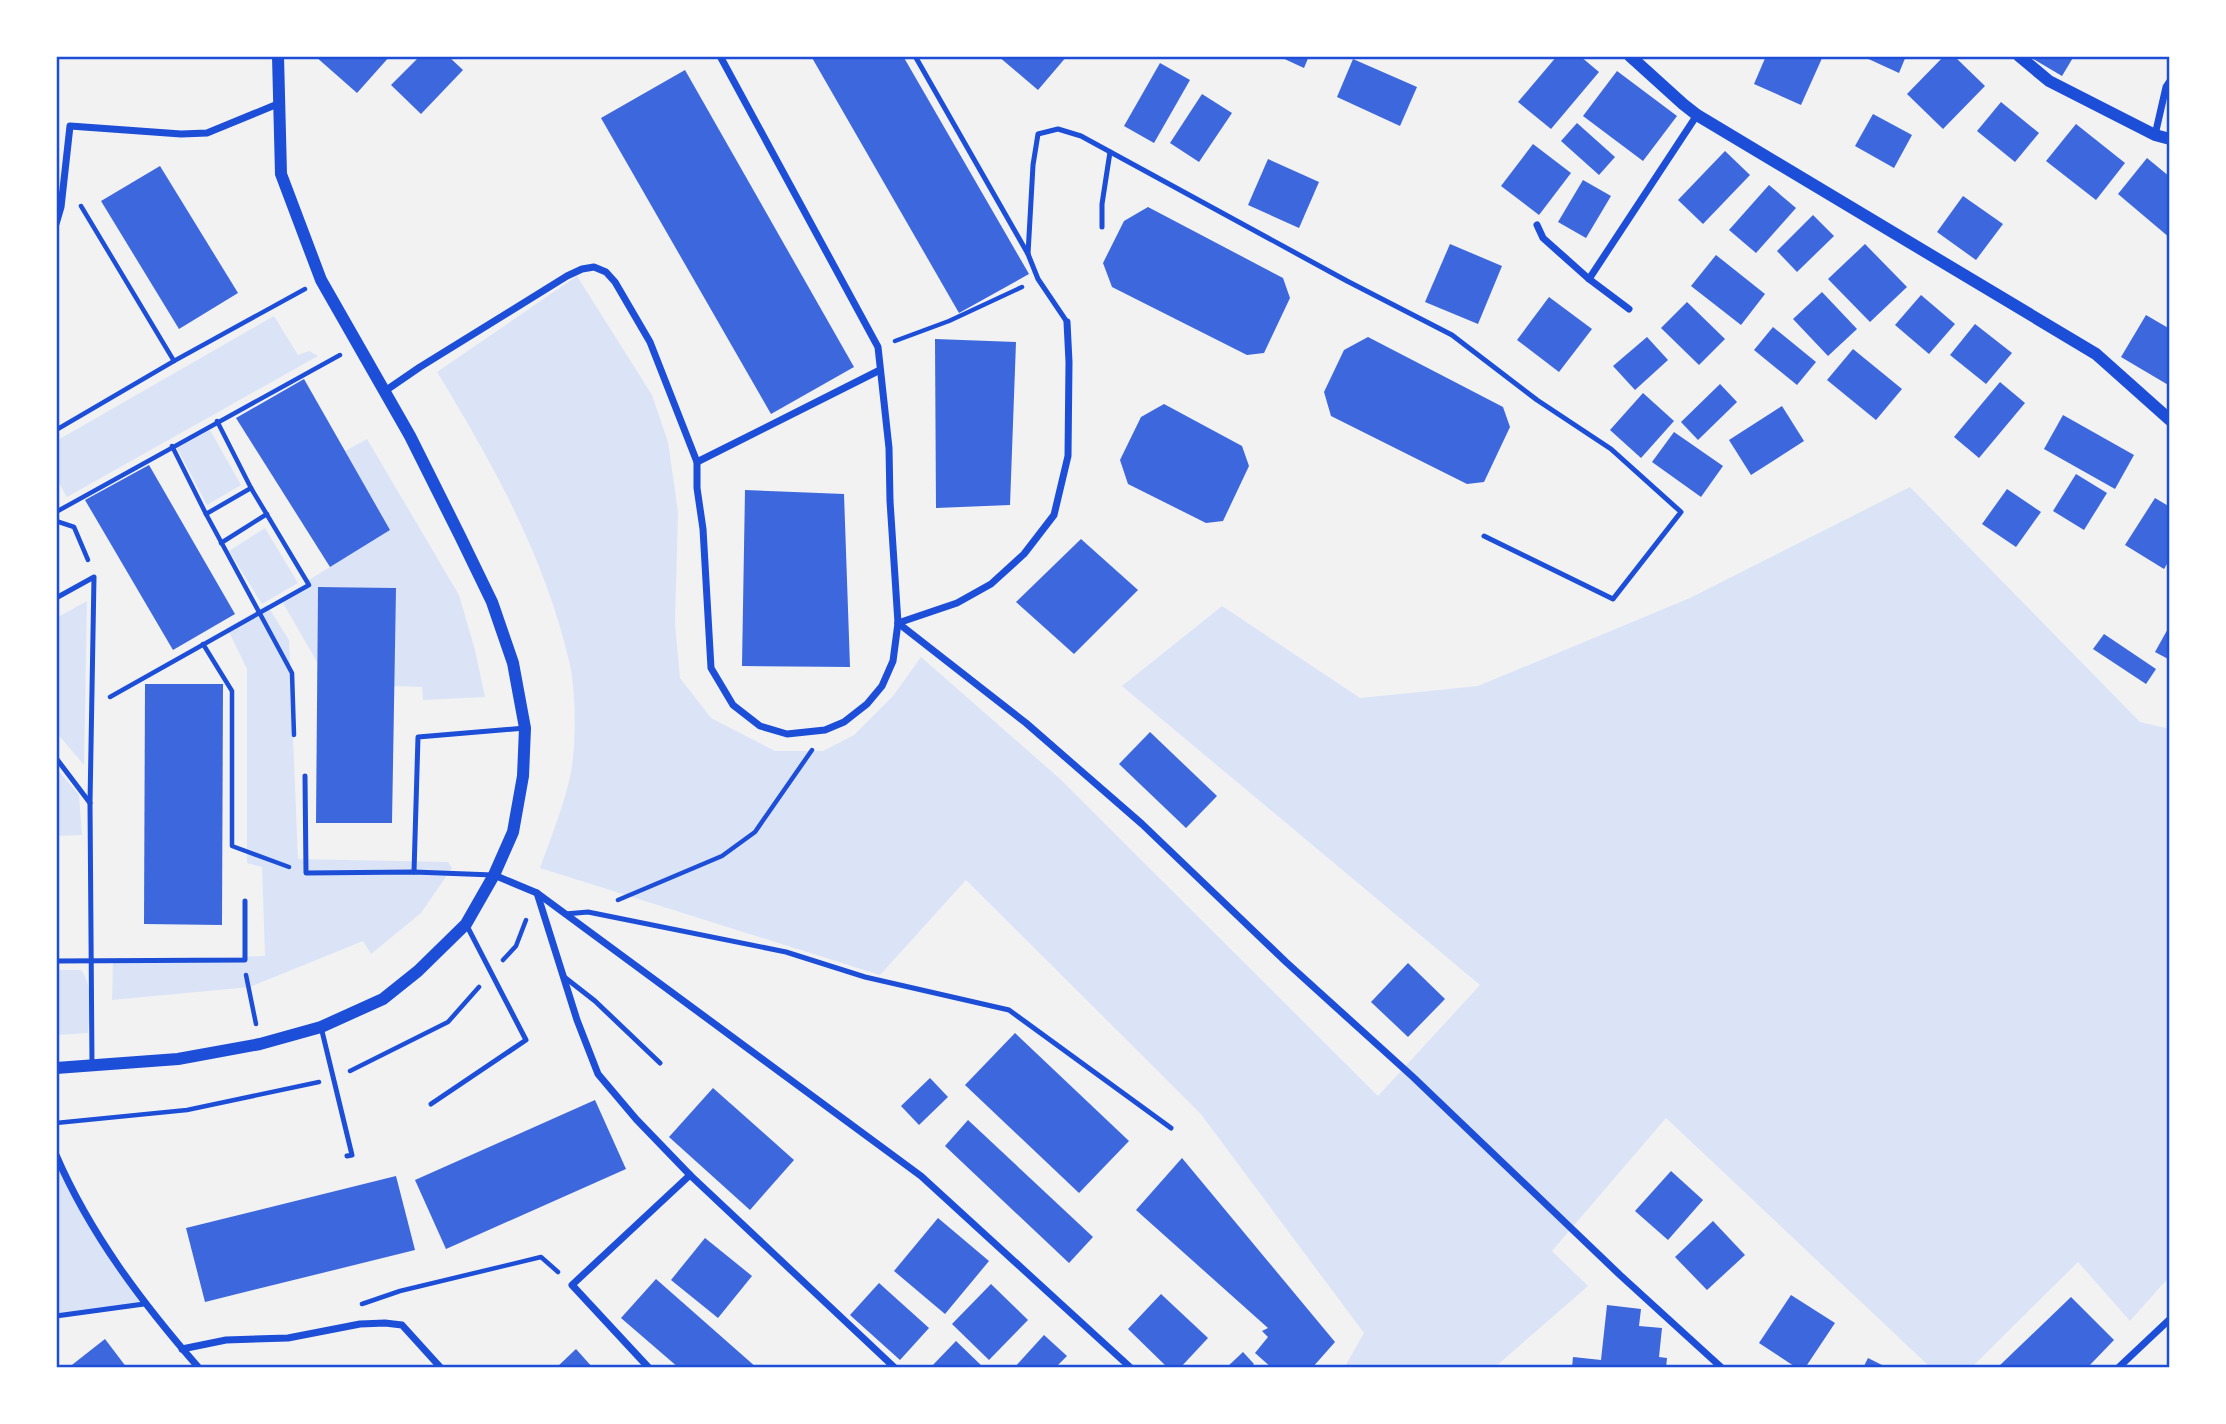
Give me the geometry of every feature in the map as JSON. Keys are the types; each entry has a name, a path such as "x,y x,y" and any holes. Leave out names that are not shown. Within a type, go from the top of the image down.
{"street":[{"path":"56,1068 178,1059 260,1044 321,1027 383,999 418,971 466,924 494,875 513,832 523,776 525,728 513,663 492,602 410,436 321,280 281,174 278,56"},
{"path":"385,391 567,276 594,267 606,272 615,282 650,342 697,462 697,488 704,528 711,668 733,705 761,726 787,734 825,730 844,722 867,704 882,686 893,661 898,624 889,448 878,347 720,56"},
{"path":"1630,56 1697,115 2096,354 2170,420"},
{"path":"2019,56 2049,81 2155,135 2170,139"},
{"path":"2155,135 2166,87 2170,81"},
{"path":"56,224 61,207 70,126 181,134 207,133 280,103"},
{"path":"1588,279 1697,115"},
{"path":"1537,225 1544,238 1588,279 1629,309"},
{"path":"898,624 957,603 991,584 1024,554 1054,515 1068,456 1067,322"},
{"path":"697,462 880,370"},
{"path":"898,624 1026,723 1142,824 1286,962 1413,1077 1620,1275 1722,1368"},
{"path":"494,875 537,892 921,1176 1131,1368"},
{"path":"537,892 562,975 598,1074 636,1119 690,1175 895,1368"},
{"path":"56,1155 72,1193 145,1304 198,1368"},
{"path":"649,1368 572,1285 690,1175"},
{"path":"2118,1368 2170,1319"},
{"path":"183,1349 226,1340 288,1338 359,1324 385,1323 402,1325 441,1368"}],"lane":[{"path":"915,56 1028,254 1038,279 1067,322"},
{"path":"1028,254 1033,164 1038,134 1058,129 1081,136 1452,335 1537,400 1611,449 1681,512 1614,599 1484,536"},
{"path":"1102,227 1102,204 1110,152"},
{"path":"56,598 94,576"},
{"path":"92,1066 90,803 94,576"},
{"path":"414,872 418,737 525,728"},
{"path":"56,758 90,803"},
{"path":"305,776 306,873 414,872 494,875"},
{"path":"56,961 245,960 245,901"},
{"path":"565,914 588,912 786,952 865,977 1009,1010 1171,1128"},
{"path":"431,1104 526,1040 466,924"},
{"path":"562,975 595,1001 660,1063"},
{"path":"321,1027 352,1155 347,1156"},
{"path":"56,1317 145,1304"}],"path":[{"path":"76,199 174,361"},
{"path":"878,347 949,321 1038,279"},
{"path":"56,430 321,280"},
{"path":"56,512 358,345"},
{"path":"92,707 309,585 251,488 217,421"},
{"path":"172,446 292,673 294,734"},
{"path":"206,514 251,488"},
{"path":"221,543 267,514"},
{"path":"56,521 74,527 94,576"},
{"path":"203,644 232,691 232,846 306,873"},
{"path":"588,912 722,856 755,832 825,730"},
{"path":"245,960 260,1044"},
{"path":"351,1308 401,1292 541,1257 572,1285"}],"shaded area":[{"path":"577,276 652,395 668,442 678,512 675,623 680,678 711,718 775,751 823,751 854,735 893,696 921,657 1058,777 1378,1096 1480,985 1122,686 1222,606 1360,698 1478,686 1690,598 1910,487 2140,722 2170,729 2170,1276 2130,1321 2078,1262 1971,1368 1931,1368 1666,1118 1552,1251 1588,1286 1494,1368 1344,1368 1364,1333 1200,1113 966,880 880,975 540,868 563,804 572,766 575,713 569,661 546,585 515,511 437,372"},
{"path":"274,316 298,355 309,351 318,356 67,497 56,478 56,441"},
{"path":"210,430 241,485 207,505 177,448"},
{"path":"367,439 459,595 485,697 423,700 422,687 394,686 395,588 318,587 317,662 282,601 308,585 307,581 390,530 345,451"},
{"path":"265,528 298,583 262,604 229,551"},
{"path":"87,601 84,765 56,732 56,618"},
{"path":"267,605 289,640 298,859 448,862 452,868 421,913 371,954 363,941 250,987 112,1000 113,961 265,956 262,867 247,863 247,669 227,628"},
{"path":"56,768 79,795 82,835 56,836"},
{"path":"56,970 81,970 85,977 90,1000 88,1033 56,1035"},
{"path":"56,1155 72,1193 144,1304 56,1316"}],"building":[{"path":"315,56 390,56 357,93"},
{"path":"420,56 448,56 463,70 421,114 391,85"},
{"path":"811,56 903,56 1029,274 959,313"},
{"path":"998,56 1067,56 1038,90"},
{"path":"1278,56 1309,56 1304,68"},
{"path":"1557,56 1580,56 1599,72 1551,129 1518,102"},
{"path":"1766,56 1823,56 1801,105 1754,84"},
{"path":"1862,56 1906,56 1899,73"},
{"path":"1944,56 1954,56 1985,86 1943,129 1907,94"},
{"path":"2028,56 2074,56 2062,76"},
{"path":"1353,59 1417,87 1400,126 1337,97"},
{"path":"1160,63 1190,80 1154,143 1124,126"},
{"path":"685,70 854,367 771,414 601,118"},
{"path":"1617,71 1677,116 1643,161 1583,116"},
{"path":"1202,94 1232,113 1199,162 1170,143"},
{"path":"2001,102 2039,133 2015,162 1977,131"},
{"path":"1873,114 1912,135 1894,168 1855,146"},
{"path":"1577,123 1615,157 1599,175 1561,141"},
{"path":"2076,124 2125,163 2096,200 2046,161"},
{"path":"1533,144 1571,173 1539,215 1501,186"},
{"path":"1725,151 1750,175 1703,224 1678,200"},
{"path":"2147,158 2170,177 2170,238 2118,194"},
{"path":"1268,159 1319,182 1299,228 1248,205"},
{"path":"160,166 238,293 179,329 101,201"},
{"path":"1583,180 1611,196 1586,238 1558,222"},
{"path":"1769,185 1796,208 1756,253 1729,230"},
{"path":"1963,196 2003,224 1976,260 1937,232"},
{"path":"1148,207 1283,278 1290,298 1264,353 1247,355 1112,287 1103,263 1124,221"},
{"path":"1813,215 1834,236 1797,272 1777,251"},
{"path":"1450,244 1502,266 1478,324 1425,302"},
{"path":"1865,244 1907,287 1870,322 1828,279"},
{"path":"1716,255 1765,294 1741,325 1691,286"},
{"path":"1822,292 1857,329 1828,356 1793,319"},
{"path":"1921,295 1955,324 1929,354 1895,325"},
{"path":"1549,297 1592,329 1559,372 1517,340"},
{"path":"1687,302 1725,339 1699,365 1661,328"},
{"path":"2146,315 2170,329 2170,386 2121,357"},
{"path":"1975,324 2012,353 1986,384 1950,355"},
{"path":"1773,327 1816,362 1797,385 1754,350"},
{"path":"1368,337 1503,407 1510,427 1484,482 1467,484 1331,416 1324,392 1344,350"},
{"path":"1647,337 1668,360 1635,390 1613,366"},
{"path":"935,339 1016,342 1010,505 936,508"},
{"path":"1853,349 1902,389 1876,420 1827,380"},
{"path":"304,379 390,530 330,567 236,418"},
{"path":"2000,382 2025,403 1979,458 1954,437"},
{"path":"1720,384 1737,402 1698,440 1681,422"},
{"path":"1643,393 1674,421 1641,458 1610,430"},
{"path":"1164,404 1242,446 1249,466 1223,521 1206,523 1128,484 1120,460 1141,417"},
{"path":"1782,406 1804,441 1751,475 1729,440"},
{"path":"2063,415 2134,455 2115,489 2044,449"},
{"path":"1674,432 1723,466 1701,497 1652,462"},
{"path":"149,465 235,614 173,650 85,500"},
{"path":"2076,474 2107,493 2084,530 2053,511"},
{"path":"2007,489 2041,512 2016,547 1982,524"},
{"path":"745,490 844,494 850,667 742,666"},
{"path":"2155,498 2170,507 2170,559 2164,569 2125,545"},
{"path":"1081,539 1138,590 1074,654 1016,602"},
{"path":"318,587 396,588 392,823 316,823"},
{"path":"2170,625 2170,660 2155,652"},
{"path":"2104,634 2156,669 2146,684 2093,649"},
{"path":"145,684 223,684 222,925 144,924"},
{"path":"1150,732 1217,796 1186,828 1119,764"},
{"path":"1408,963 1445,999 1408,1037 1371,1002"},
{"path":"1015,1033 1129,1141 1079,1193 965,1085"},
{"path":"930,1078 948,1097 919,1125 901,1106"},
{"path":"713,1088 794,1160 750,1210 669,1137"},
{"path":"595,1100 626,1169 446,1249 415,1180"},
{"path":"968,1120 1093,1237 1069,1263 945,1146"},
{"path":"1182,1158 1335,1342 1312,1368 1272,1368 1255,1353 1268,1337 1262,1331 1268,1328 1136,1210"},
{"path":"1671,1171 1703,1200 1668,1240 1635,1211"},
{"path":"396,1176 415,1250 205,1302 186,1228"},
{"path":"938,1218 989,1261 945,1314 894,1271"},
{"path":"1713,1221 1745,1255 1707,1290 1675,1257"},
{"path":"705,1238 752,1276 718,1318 671,1280"},
{"path":"656,1279 757,1368 679,1368 621,1318"},
{"path":"879,1283 929,1328 900,1360 850,1315"},
{"path":"991,1284 1028,1320 989,1360 952,1324"},
{"path":"1161,1294 1208,1338 1180,1368 1168,1368 1128,1329"},
{"path":"1791,1295 1835,1323 1805,1368 1797,1368 1759,1343"},
{"path":"2071,1297 2114,1340 2087,1368 1997,1368"},
{"path":"1607,1305 1641,1309 1639,1326 1662,1328 1659,1357 1667,1358 1666,1368 1572,1368 1573,1357 1601,1360"},
{"path":"1044,1335 1067,1356 1055,1368 1014,1368"},
{"path":"105,1339 127,1368 68,1368"},
{"path":"956,1341 984,1368 930,1368"},
{"path":"576,1349 593,1368 556,1368"},
{"path":"1243,1352 1254,1364 1250,1368 1226,1368"},
{"path":"1868,1358 1888,1368 1863,1368"}]}
